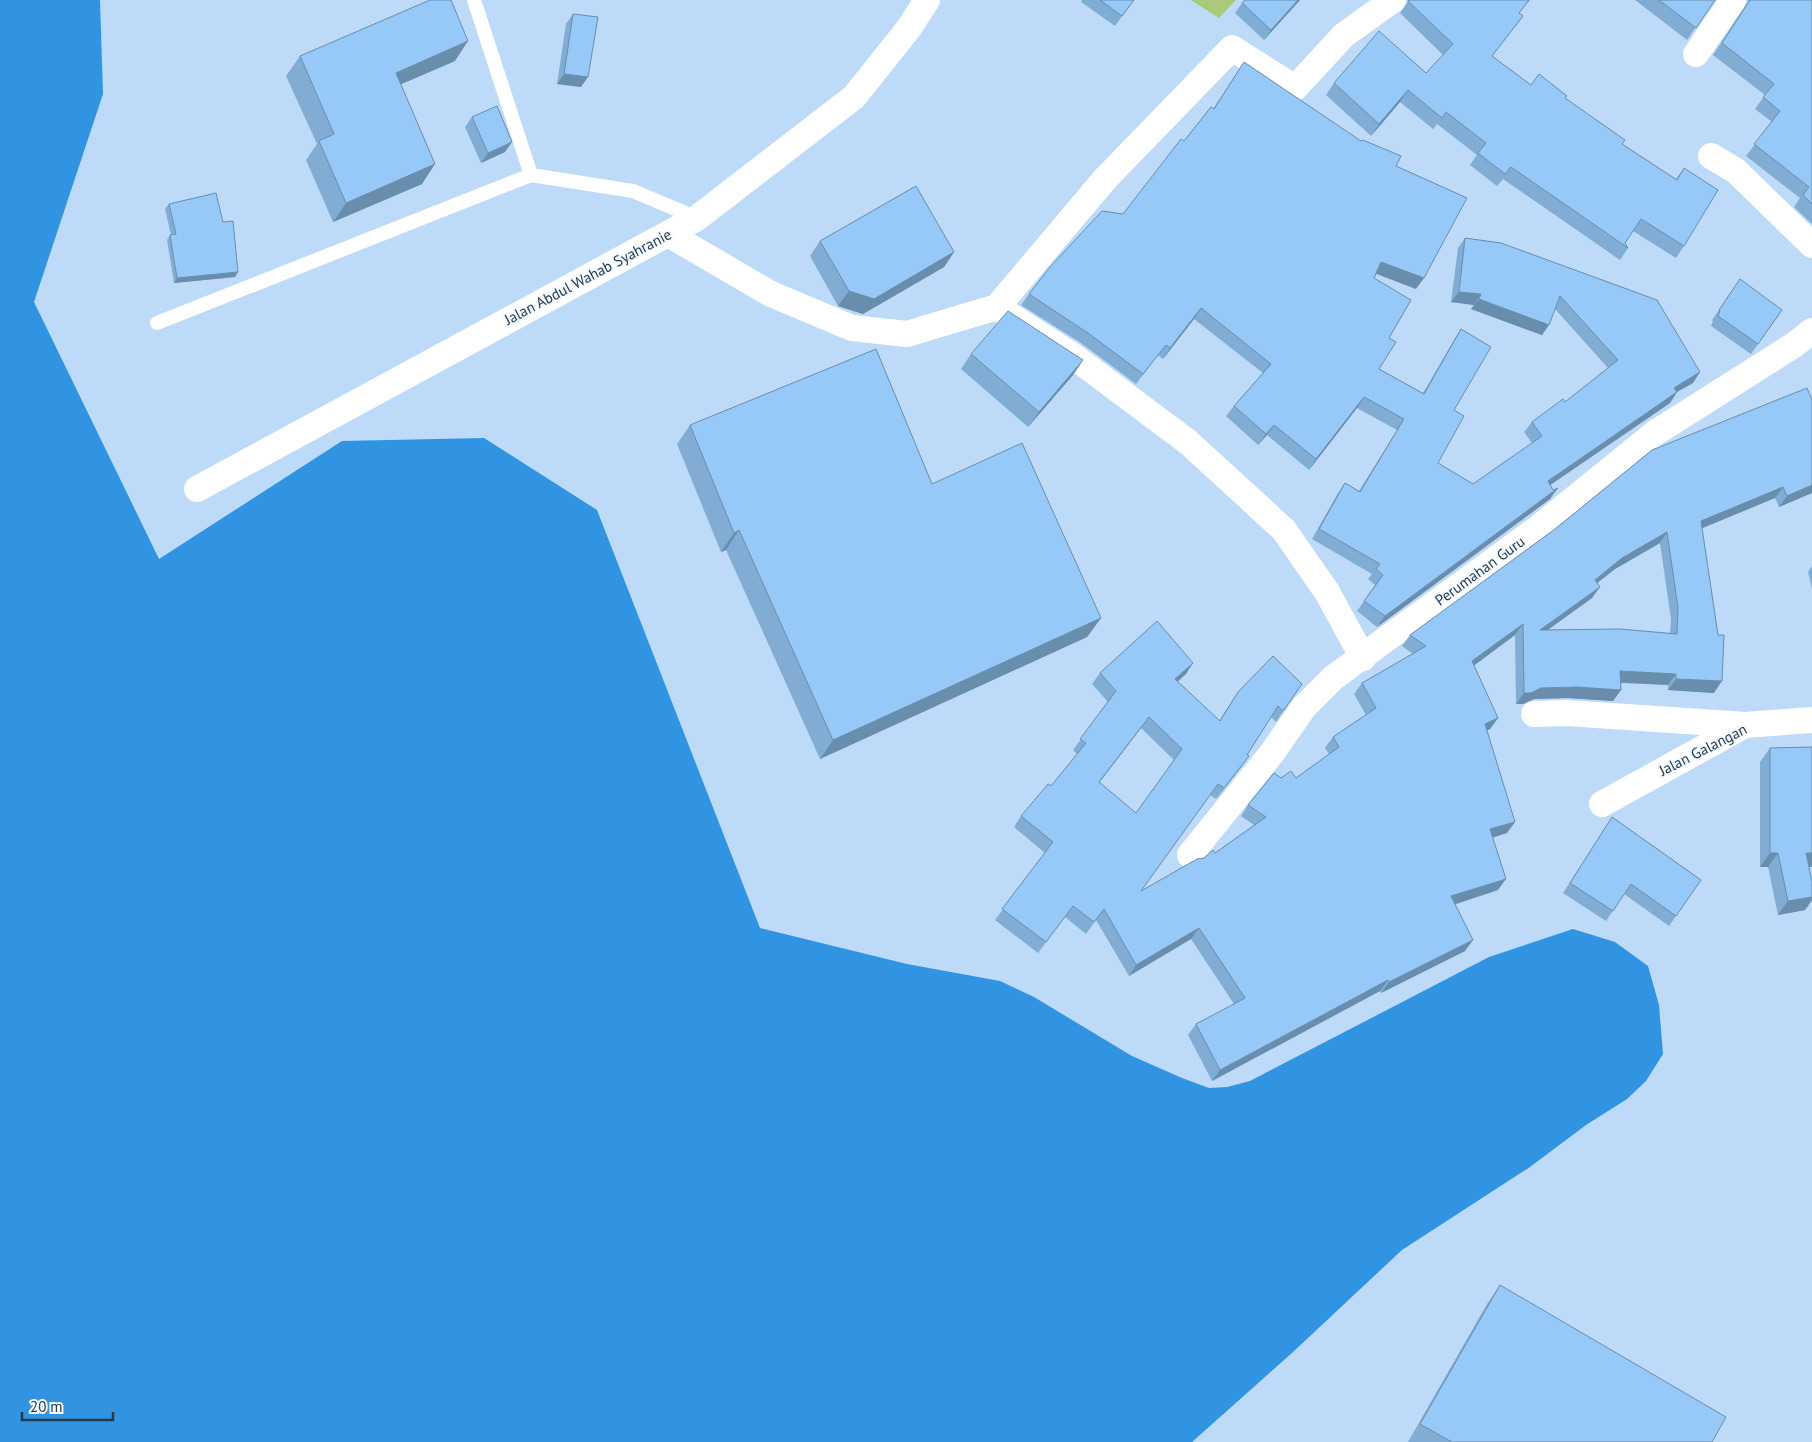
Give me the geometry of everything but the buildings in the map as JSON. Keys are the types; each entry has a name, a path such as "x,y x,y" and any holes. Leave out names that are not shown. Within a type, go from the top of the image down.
{"street":[{"name":"Jalan Abdul Wahab Syahranie","path":"197,489 697,218 854,97 909,28 927,0"},
{"path":"668,234 771,294 852,328 907,334 996,307 1105,179 1232,48 1295,88 1344,36 1393,0"},
{"path":"1696,54 1733,0"},
{"path":"1711,156 1736,171 1812,245"},
{"path":"996,307 1073,356 1188,442 1284,530 1327,592 1363,658"},
{"name":"Perumahan Guru","path":"1190,855 1272,753 1304,707 1333,678 1363,658 1538,528 1656,433 1794,345 1812,330"},
{"path":"1534,714 1567,713 1746,725"},
{"name":"Jalan Galangan","path":"1602,804 1746,725 1812,720"}],"lane":[{"path":"474,0 531,175"},
{"path":"157,322 531,175 633,191 697,218"}],"green space":[{"path":"1191,0 1236,0 1219,18"}],"water":[{"path":"0,0 100,0 103,94 34,302 159,559 342,441 484,438 597,510 760,928 907,964 1000,981 1034,997 1132,1056 1209,1088 1227,1087 1250,1081 1489,957 1573,929 1615,942 1648,966 1659,1005 1663,1054 1646,1081 1627,1099 1586,1125 1530,1167 1402,1250 1293,1352 1192,1442 0,1442"}]}
